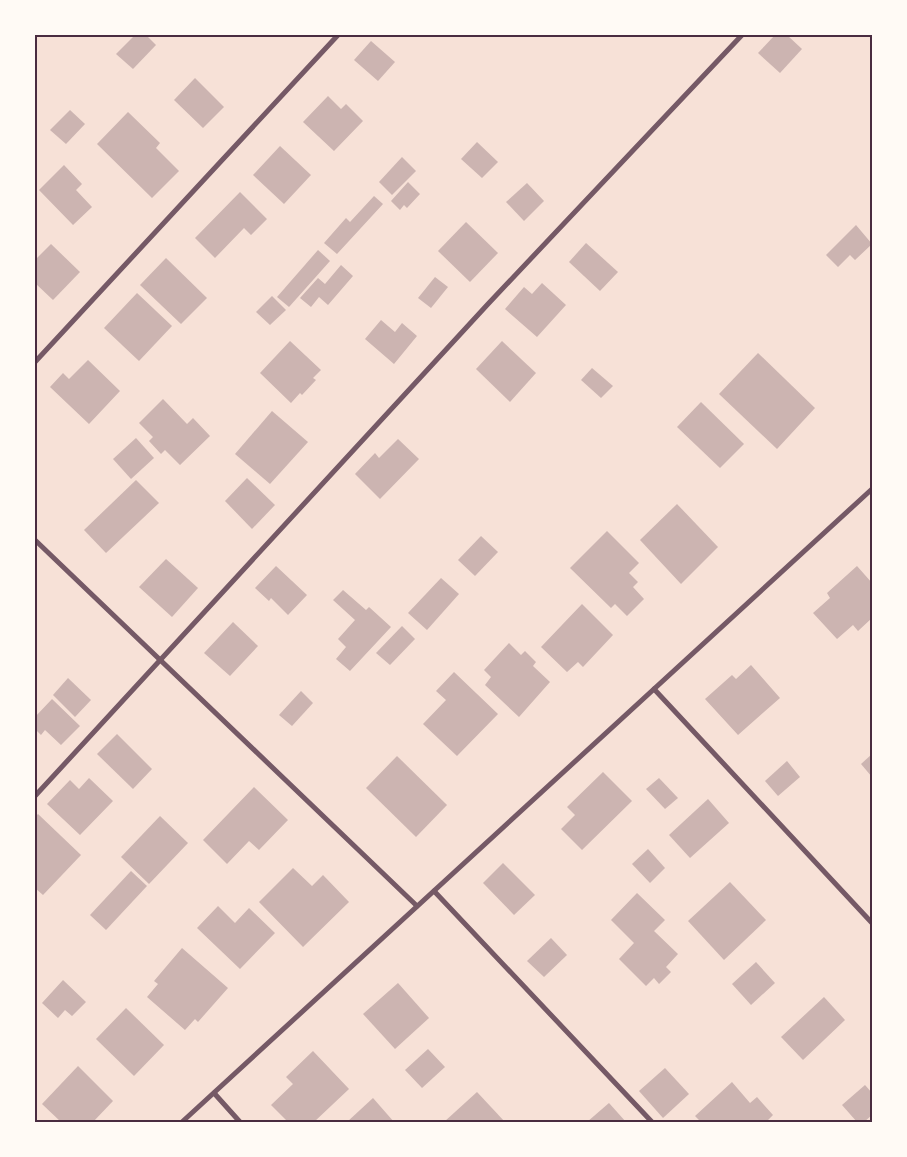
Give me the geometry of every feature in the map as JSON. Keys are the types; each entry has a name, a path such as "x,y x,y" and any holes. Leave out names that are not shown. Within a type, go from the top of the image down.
{"street":[{"path":"35,362 338,35"},
{"path":"35,796 482,312 742,35"},
{"path":"182,1122 872,490"},
{"path":"35,540 417,906"},
{"path":"654,690 872,923"},
{"path":"434,891 652,1122"},
{"path":"214,1093 240,1122"}],"building":[{"path":"135,35 146,35 156,45 133,69 116,54"},
{"path":"775,35 787,35 802,49 780,73 758,53"},
{"path":"371,41 395,62 378,81 354,60"},
{"path":"195,78 224,107 203,128 174,100"},
{"path":"328,96 341,109 346,104 363,121 334,151 303,122"},
{"path":"70,110 85,124 66,144 50,130"},
{"path":"128,112 160,143 156,148 179,171 152,198 97,144"},
{"path":"477,142 498,162 482,178 461,159"},
{"path":"280,146 311,175 284,204 253,175"},
{"path":"402,157 416,171 392,195 379,182"},
{"path":"64,165 82,184 76,190 92,207 73,225 39,190"},
{"path":"408,182 420,194 407,208 404,205 400,210 391,201"},
{"path":"527,183 544,201 524,221 506,202"},
{"path":"240,192 267,219 251,235 244,228 215,258 195,238"},
{"path":"374,196 383,204 337,254 324,243 346,218 350,222"},
{"path":"466,222 498,253 470,282 438,251"},
{"path":"856,225 872,244 855,260 850,255 838,267 826,255"},
{"path":"586,243 618,272 600,291 569,262"},
{"path":"51,244 80,272 53,300 35,283 35,260"},
{"path":"318,250 330,261 289,307 277,297"},
{"path":"166,258 207,298 181,324 140,285"},
{"path":"341,265 353,276 328,305 319,297 311,307 300,298 318,278 325,284"},
{"path":"435,277 448,287 431,308 418,298"},
{"path":"542,283 566,305 537,337 505,309 524,287 532,294"},
{"path":"137,293 172,326 139,361 104,328"},
{"path":"272,296 286,310 270,325 256,312"},
{"path":"381,320 395,332 402,323 417,336 394,364 365,339"},
{"path":"290,341 321,370 313,378 316,380 302,395 300,393 291,403 260,373"},
{"path":"502,341 536,373 510,402 476,369"},
{"path":"758,353 815,408 777,449 719,394"},
{"path":"88,360 120,391 89,424 50,387 63,373 69,379"},
{"path":"592,368 613,386 601,398 581,380"},
{"path":"163,399 187,424 193,418 210,436 180,465 165,450 161,454 149,441 153,437 139,423"},
{"path":"701,402 744,444 720,468 677,427"},
{"path":"272,411 308,442 270,484 235,454"},
{"path":"136,438 154,458 131,479 113,459"},
{"path":"398,439 419,459 380,499 355,474 375,453 379,458"},
{"path":"247,478 275,505 252,529 225,501"},
{"path":"136,480 159,503 106,553 84,530"},
{"path":"677,504 718,547 681,584 640,540"},
{"path":"607,531 639,563 629,573 638,582 633,587 644,599 627,616 615,604 611,608 570,568"},
{"path":"481,536 498,552 475,576 458,560"},
{"path":"166,559 198,588 172,617 139,587"},
{"path":"276,566 307,595 288,615 271,598 269,601 255,588"},
{"path":"857,566 872,583 872,618 858,631 853,625 837,639 813,613 830,598 827,593"},
{"path":"441,578 459,594 427,630 408,613"},
{"path":"343,590 366,610 369,607 391,627 350,671 336,659 346,647 338,639 355,620 333,600"},
{"path":"582,604 613,635 583,667 578,662 567,672 541,647"},
{"path":"233,622 258,646 230,676 204,653"},
{"path":"402,626 415,639 390,665 376,653"},
{"path":"509,643 521,655 525,651 536,662 533,666 550,682 519,717 485,685 491,677 484,670"},
{"path":"751,665 780,698 738,735 705,699 732,675 736,679"},
{"path":"454,672 498,714 457,756 423,724 446,700 436,691"},
{"path":"68,678 91,700 75,717 53,695"},
{"path":"301,691 313,703 292,726 279,715"},
{"path":"52,699 80,726 61,745 45,730 41,735 35,729 35,717"},
{"path":"117,734 152,769 133,789 97,754"},
{"path":"872,754 872,777 861,764"},
{"path":"397,756 447,805 416,837 366,788"},
{"path":"787,761 800,777 778,796 765,781"},
{"path":"603,772 632,801 582,850 561,829 575,815 567,807"},
{"path":"89,778 113,801 80,835 47,804 70,780 79,789"},
{"path":"659,778 678,798 665,809 646,789"},
{"path":"254,787 288,820 259,850 249,841 227,864 203,840"},
{"path":"708,799 729,823 690,858 669,835"},
{"path":"38,814 81,855 43,895 35,888 35,817"},
{"path":"160,816 188,843 149,884 121,857"},
{"path":"648,849 665,868 650,883 632,864"},
{"path":"503,863 535,895 514,915 483,883"},
{"path":"293,868 312,886 323,875 349,902 303,947 259,902"},
{"path":"131,871 147,886 106,930 90,915"},
{"path":"730,882 766,920 724,960 688,921"},
{"path":"637,893 665,920 654,931 678,954 666,967 671,972 659,984 654,978 646,986 619,959 634,943 611,920"},
{"path":"218,906 235,923 249,908 275,933 240,969 197,928"},
{"path":"551,938 567,955 544,977 527,961"},
{"path":"182,948 228,988 198,1022 195,1019 185,1030 147,997 158,984 154,981"},
{"path":"756,962 775,983 751,1005 732,984"},
{"path":"63,980 86,1002 72,1016 65,1010 58,1018 42,1003"},
{"path":"398,983 429,1018 395,1049 363,1014"},
{"path":"824,997 845,1020 803,1060 781,1037"},
{"path":"126,1008 164,1045 134,1076 96,1039"},
{"path":"428,1049 445,1067 422,1088 405,1070"},
{"path":"313,1051 349,1089 314,1122 288,1122 271,1105 293,1084 286,1077"},
{"path":"78,1066 113,1101 93,1122 61,1122 42,1104"},
{"path":"665,1068 689,1094 663,1118 639,1091"},
{"path":"732,1082 750,1103 757,1097 773,1115 766,1122 701,1122 695,1116"},
{"path":"865,1085 872,1093 872,1115 864,1122 857,1122 842,1105"},
{"path":"477,1092 505,1122 444,1122"},
{"path":"373,1098 394,1122 347,1122"},
{"path":"609,1103 626,1122 587,1122"}]}
